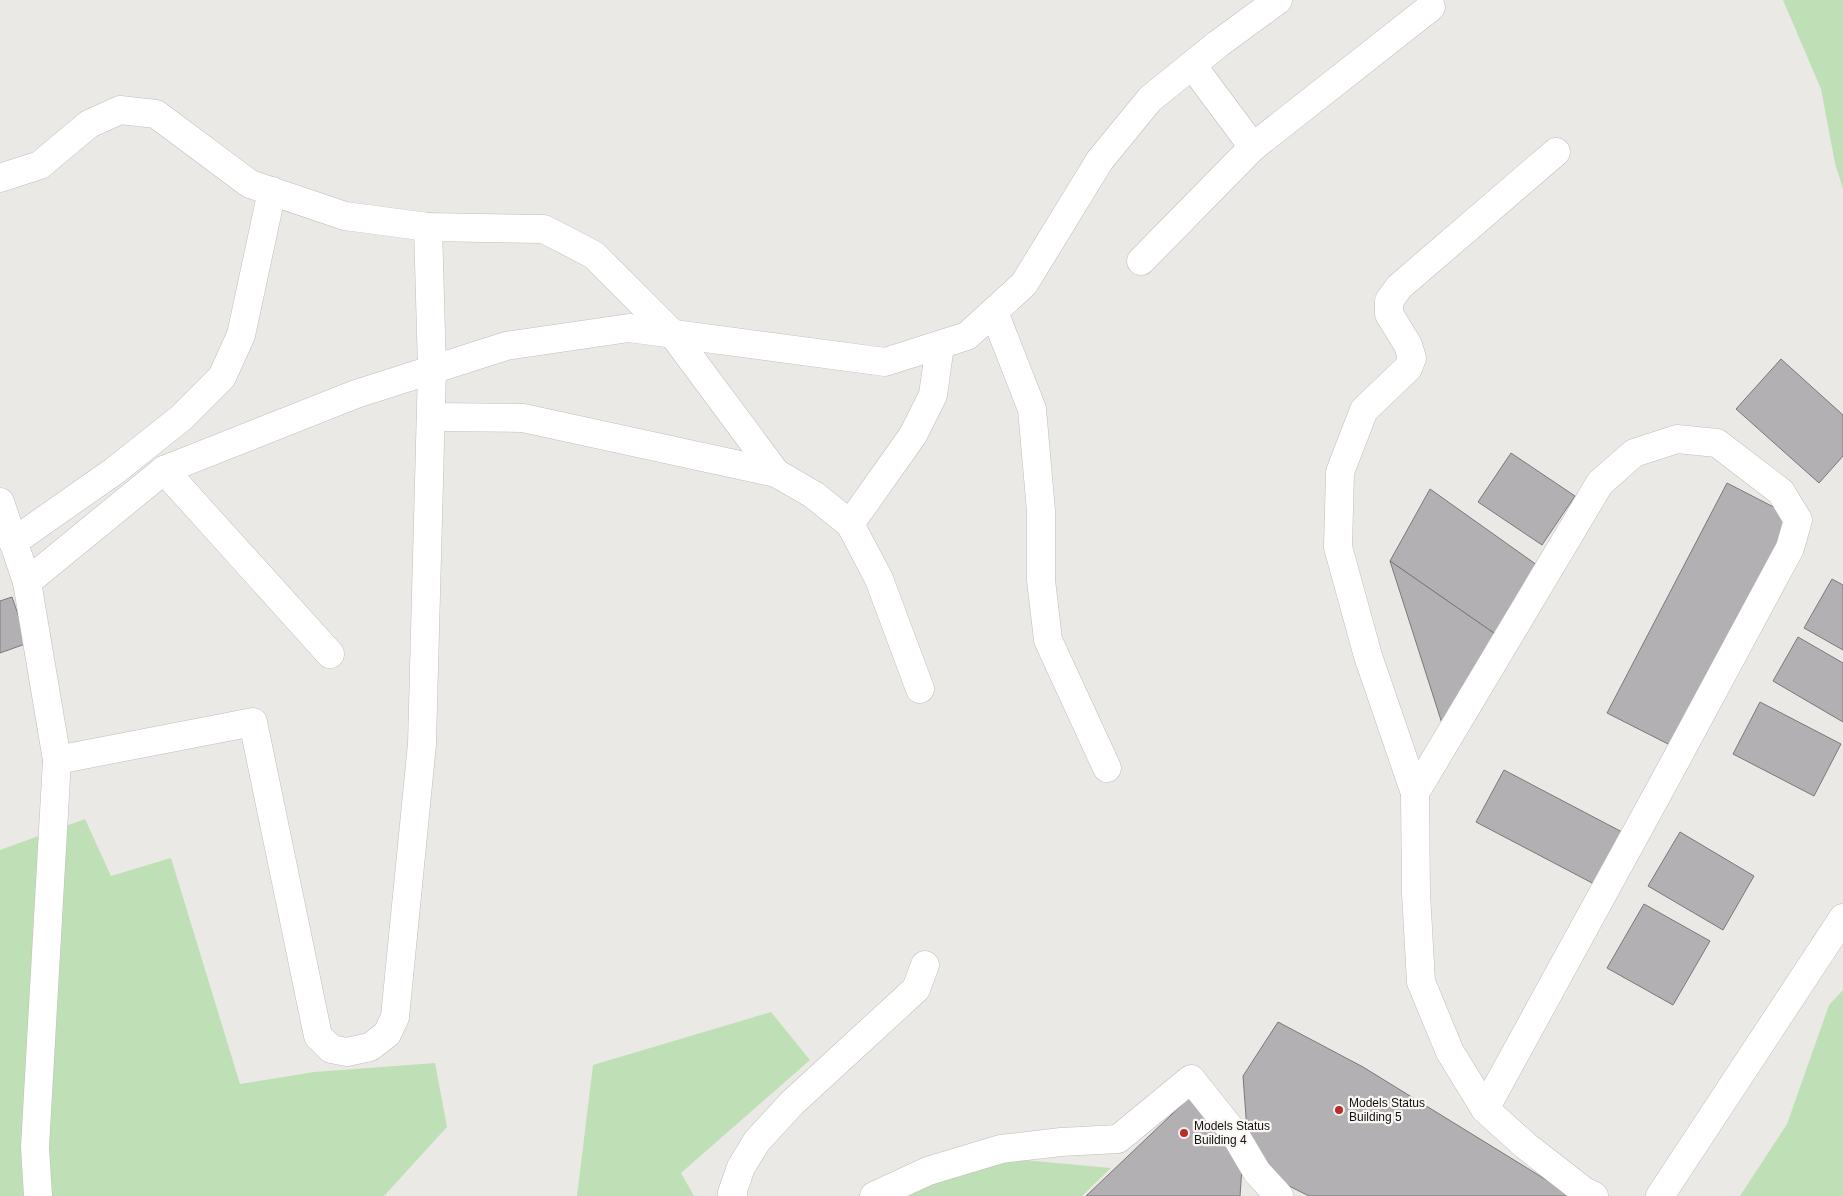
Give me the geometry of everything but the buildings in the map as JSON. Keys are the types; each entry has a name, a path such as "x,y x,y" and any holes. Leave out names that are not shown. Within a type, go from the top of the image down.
{"street":[{"path":"27,582 164,470 356,394 506,346 629,328 886,362 967,336 1024,284 1100,160 1150,99 1278,0"},
{"path":"1141,261 1253,147 1431,7"},
{"path":"1192,66 1253,147"},
{"path":"0,178 40,165 89,124 120,110 156,114 250,184 345,216 428,226 544,229 594,254 672,333 776,474"},
{"path":"1556,152 1399,287 1389,301 1388,314 1408,345 1412,358 1408,368 1364,410 1340,472 1338,547 1368,656 1415,793 1416,893 1421,982 1450,1052 1486,1109 1526,1146 1584,1191 1594,1196"},
{"path":"13,542 113,472 181,418 222,377 241,335 272,191"},
{"path":"57,760 253,722 318,1036 331,1049 347,1052 370,1047 387,1034 395,1017 422,744 432,369 428,226"},
{"path":"994,312 1032,409 1041,511 1041,580 1048,640 1107,768"},
{"path":"850,524 913,435 933,395 940,345"},
{"path":"431,417 523,418 776,474 814,495 850,524 879,579 920,688"},
{"path":"1415,793 1600,483 1634,453 1677,439 1717,443 1782,492 1798,520 1790,548 1486,1109"},
{"path":"164,470 330,654"},
{"path":"0,502 27,582 57,760 35,1147 38,1196"},
{"path":"1660,1196 1843,918"},
{"path":"733,1196 732,1193 741,1167 757,1141 792,1104 916,989 925,965"},
{"path":"874,1196 928,1171 1001,1149 1061,1142 1118,1139 1191,1079 1234,1133 1257,1172 1280,1196"}],"green space":[{"path":"1783,0 1843,0 1843,189 1835,163 1821,89"},
{"path":"85,819 111,876 171,858 240,1084 314,1072 435,1063 447,1127 384,1196 0,1196 0,850"},
{"path":"1843,990 1843,1196 1740,1196 1787,1124 1829,1005"},
{"path":"771,1012 810,1060 681,1173 694,1196 577,1196 593,1065"},
{"path":"1002,1158 1111,1168 1082,1196 893,1196"}],"place":[{"name":"Models Status Building 5","path":"1339,1110"},
{"name":"Models Status Building 4","path":"1184,1133"}]}
